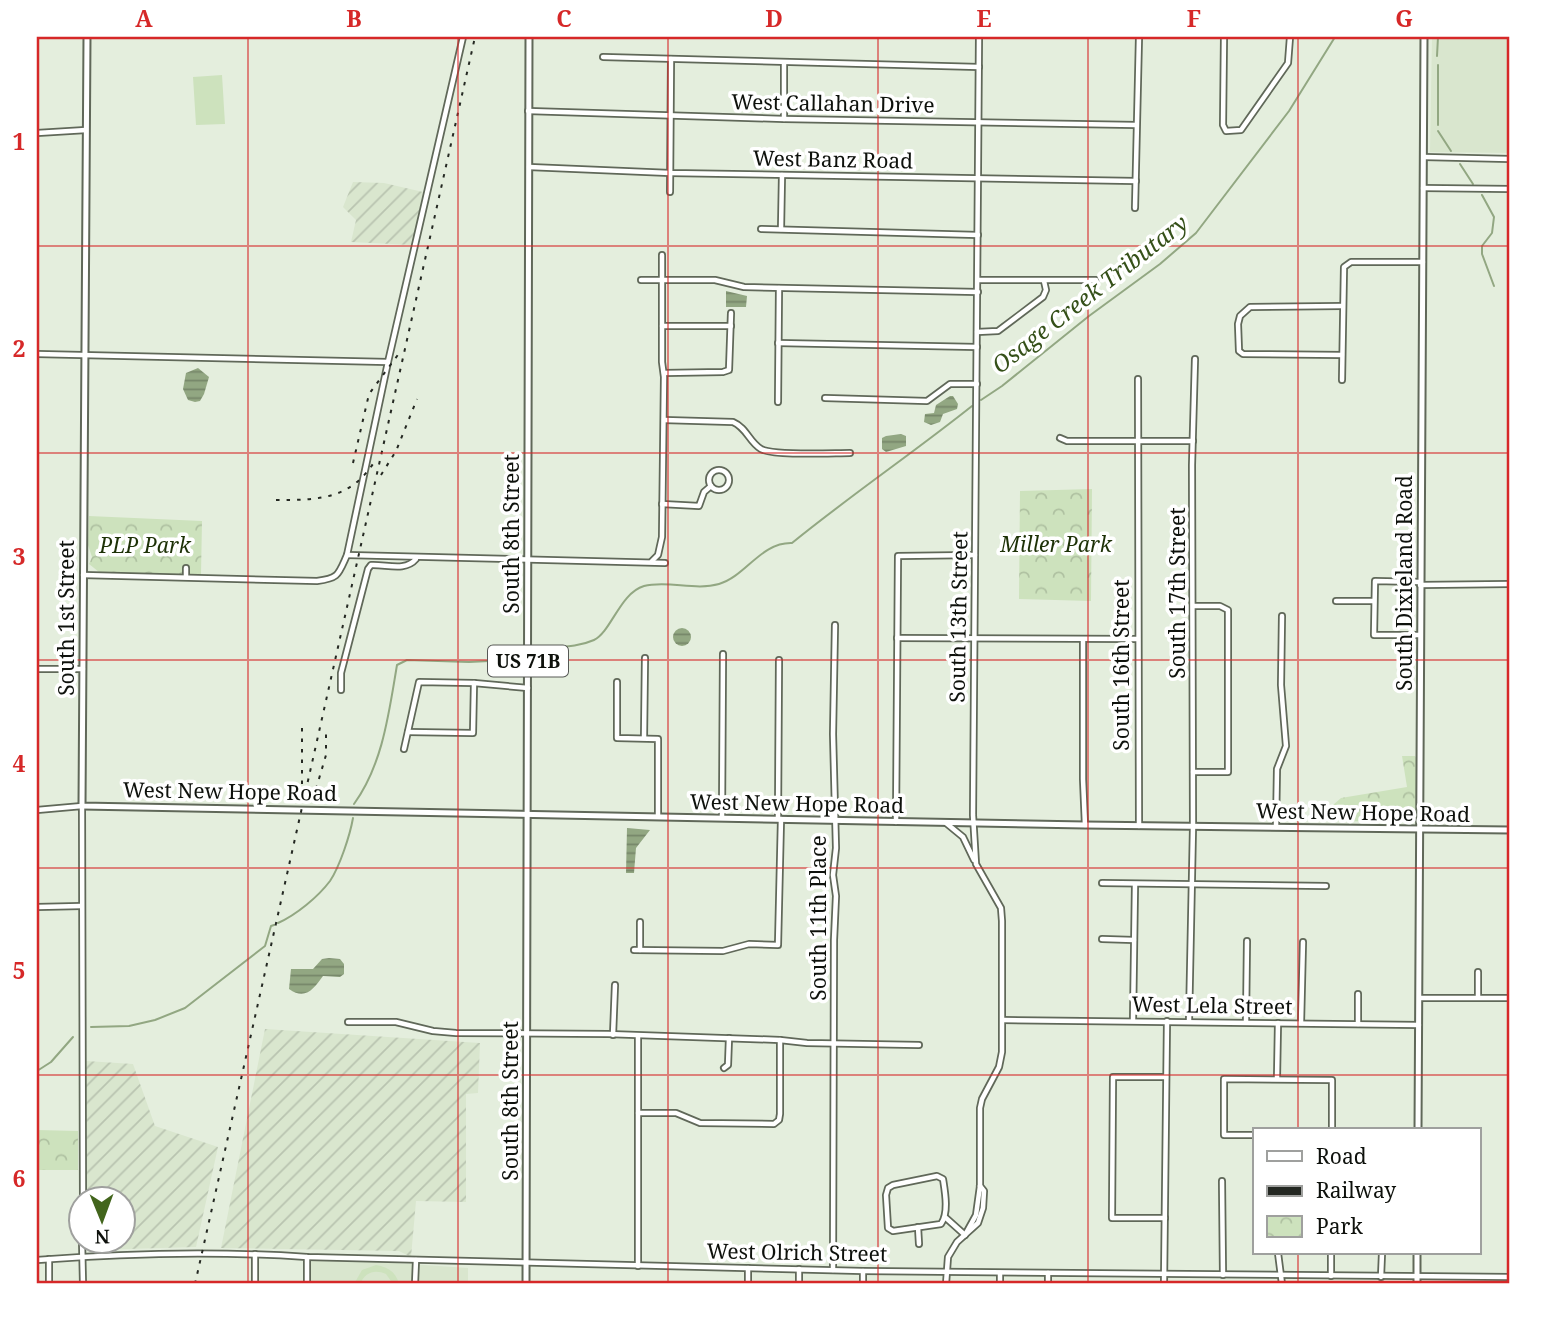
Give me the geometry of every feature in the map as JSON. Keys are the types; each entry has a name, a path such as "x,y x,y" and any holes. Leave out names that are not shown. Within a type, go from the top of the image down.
{"main road":[{"name":"South 1st Street","path":"82,806 87,37"},
{"name":"South 8th Street","path":"526,1284 529,37"},
{"name":"South Dixieland Road","path":"1418,1128 1422,828 1420,584 1424,37"},
{"name":"West New Hope Road","path":"82,806 945,823 1510,830"},
{"path":"1417,1254 1417,1281"}],"street":[{"path":"83,575 317,581 334,579 338,575 347,555 388,362 463,37"},
{"name":"South 13th Street","path":"946,1284 951,1249 978,1223 983,1208 984,1191 980,1186 980,1108 1001,1060 1003,1020 1000,908 976,864 975,555 979,37"},
{"path":"1135,208 1139,37"},
{"path":"1224,37 1223,125 1226,131 1241,131 1284,69 1290,55 1290,37"},
{"path":"603,57 979,67"},
{"path":"670,192 671,59"},
{"path":"784,63 784,119"},
{"name":"West Callahan Drive","path":"528,111 784,119 1136,125"},
{"path":"37,132 86,130"},
{"path":"1424,157 1510,159"},
{"name":"West Banz Road","path":"529,167 670,173 1136,181"},
{"path":"781,229 782,174"},
{"path":"1423,188 1510,189"},
{"path":"761,229 978,235"},
{"path":"651,562 658,555 660,546 662,504 662,256"},
{"path":"1342,380 1343,270 1346,264 1423,262"},
{"path":"641,279 715,279 737,286 978,292"},
{"path":"978,280 1096,280"},
{"path":"977,332 998,331 1043,297 1046,290 1044,281"},
{"path":"778,402 779,287"},
{"path":"1342,306 1254,306 1242,312 1238,321 1239,351 1243,354 1342,355"},
{"path":"664,373 729,370 731,313"},
{"path":"662,326 731,326"},
{"path":"778,343 977,347"},
{"path":"37,354 388,362"},
{"name":"South 17th Street","path":"1189,1021 1193,827 1195,359"},
{"name":"South 16th Street","path":"1138,379 1136,440 1139,826"},
{"path":"825,398 927,401 950,384 977,384"},
{"path":"664,420 733,422 742,426 754,444 767,452 850,453"},
{"path":"1060,438 1066,441 1193,441"},
{"path":"715,470 725,471 729,475 725,488 716,489 711,486 709,478 715,470"},
{"path":"662,504 699,506 704,492 711,486"},
{"path":"347,555 665,563"},
{"path":"896,822 898,556 975,555"},
{"path":"341,690 341,673 368,569 372,565 405,566 412,564 417,558"},
{"path":"186,568 186,577"},
{"path":"1420,635 1374,635 1375,582 1510,584"},
{"path":"1336,601 1373,601"},
{"path":"1193,772 1228,772 1228,610 1220,606 1194,606"},
{"path":"1276,827 1277,769 1286,746 1281,685 1282,616"},
{"name":"South 11th Place","path":"833,1270 835,625"},
{"path":"897,638 1138,639"},
{"path":"1083,640 1085,825"},
{"path":"722,817 723,654"},
{"path":"644,738 645,658"},
{"path":"640,922 637,950 723,951 749,944 778,944 779,660"},
{"path":"37,669 83,669"},
{"path":"404,749 419,682 528,688"},
{"path":"617,682 617,738 658,739 658,816"},
{"path":"408,732 473,733 474,683"},
{"path":"37,810 82,806"},
{"name":"South 1st Street","path":"82,806 83,1184"},
{"path":"945,823 963,837 976,864"},
{"path":"1102,883 1326,886"},
{"path":"1133,1021 1135,885"},
{"path":"37,907 82,906"},
{"path":"1102,939 1134,940"},
{"path":"1245,1022 1247,941"},
{"path":"1301,1023 1303,942"},
{"path":"1478,972 1478,997"},
{"path":"613,1035 615,985"},
{"path":"1358,994 1358,1024"},
{"path":"1420,998 1510,998"},
{"name":"West Lela Street","path":"1003,1020 1420,1025"},
{"path":"1164,1284 1167,1021"},
{"path":"348,1022 396,1023 445,1032 919,1045"},
{"path":"1277,1078 1278,1023"},
{"path":"638,1036 638,1266"},
{"path":"724,1068 728,1065 729,1038"},
{"path":"638,1113 676,1113 700,1123 774,1124 779,1120 780,1114 780,1040"},
{"path":"1165,1218 1112,1218 1112,1077 1166,1077"},
{"path":"1253,1135 1224,1135 1224,1079 1332,1080 1332,1128"},
{"path":"937,1176 943,1179 946,1218 942,1224 893,1231 888,1228 887,1222 888,1188 937,1176"},
{"path":"1222,1181 1223,1275"},
{"path":"946,1218 965,1235"},
{"path":"918,1227 919,1244"},
{"path":"82,1254 83,1284"},
{"name":"West Olrich Street","path":"37,1260 159,1254 255,1254 863,1271 1282,1275 1381,1277 1417,1281 1510,1278"},
{"path":"255,1254 255,1284"},
{"path":"1278,1254 1282,1284"},
{"path":"1331,1254 1331,1276"},
{"path":"1381,1277 1382,1254"},
{"path":"307,1257 307,1284"},
{"path":"49,1259 49,1284"},
{"path":"415,1284 416,1260"},
{"path":"748,1268 748,1284"},
{"path":"799,1269 799,1284"},
{"path":"863,1271 863,1284"},
{"path":"1000,1273 1000,1284"},
{"path":"1048,1273 1048,1284"},
{"path":"1463,1278 1463,1284"}],"shaded area":[{"path":"1432,37 1510,37 1510,153 1430,152"},
{"path":"353,182 384,183 423,192 412,245 351,242 356,220 343,207"},
{"path":"726,291 747,296 746,307 726,307"},
{"path":"198,368 209,377 204,394 200,401 195,402 188,400 183,389 186,373"},
{"path":"953,396 958,404 957,409 943,414 940,422 931,425 924,422 925,414 934,413 936,405"},
{"path":"901,434 906,436 906,446 886,452 882,449 882,438"},
{"path":"682,628 688,631 691,637 688,643 682,646 676,643 673,637 676,631"},
{"path":"627,828 650,830 636,848 634,873 626,873"},
{"path":"322,959 340,959 344,964 344,974 340,977 323,976 309,992 300,994 289,989 291,969 313,969"},
{"path":"265,1029 480,1043 478,1093 466,1094 466,1202 416,1201 411,1257 399,1251 221,1248"},
{"path":"86,1061 133,1064 155,1126 218,1147 196,1247 136,1249 136,1184 87,1184"},
{"path":"307,1257 468,1268 468,1284 308,1284"}],"green space":[{"path":"222,75 225,124 196,125 193,77"},
{"name":"Miller Park","path":"1092,489 1091,601 1019,599 1020,491"},
{"name":"PLP Park","path":"89,516 202,521 201,575 99,572 89,564 92,557 88,545"},
{"path":"1402,756 1415,756 1417,759 1416,817 1413,822 1334,821 1333,805 1341,798 1407,787"},
{"path":"37,1130 78,1131 78,1170 37,1170"},
{"path":"376,1265 391,1271 399,1284 393,1284 386,1274 378,1272 368,1274 360,1284 354,1284 362,1270"}],"waterway":[{"name":"Osage Creek Tributary","path":"981,400 1160,264 1196,233 1289,111 1335,37"},
{"path":"1437,56 1438,37"},
{"path":"1438,65 1438,125"},
{"path":"1438,131 1451,151"},
{"path":"1460,164 1473,184"},
{"path":"1482,195 1494,217 1492,233 1482,246 1482,254 1494,286"},
{"name":"Osage Creek Tributary","path":"531,650 571,646 594,640 606,629 628,596 644,586 710,586 729,580 762,553 781,544 792,543 972,406"},
{"name":"Osage Creek Tributary","path":"354,804 378,755 388,719 397,665 407,660 511,660 520,651 525,651"},
{"name":"Osage Creek Tributary","path":"278,923 306,905 330,881 344,850 353,818"},
{"name":"Osage Creek Tributary","path":"91,1027 129,1026 155,1020 185,1008 265,946 271,926 274,925"},
{"name":"Osage Creek Tributary","path":"37,1071 51,1062 73,1037"}],"railway":[{"path":"195,1284 475,37"},
{"path":"353,463 369,394 400,352"},
{"path":"381,475 396,451 417,399"},
{"path":"276,500 333,495 356,483 376,459"},
{"path":"302,727 302,784"},
{"path":"316,789 326,755 326,731"}]}
